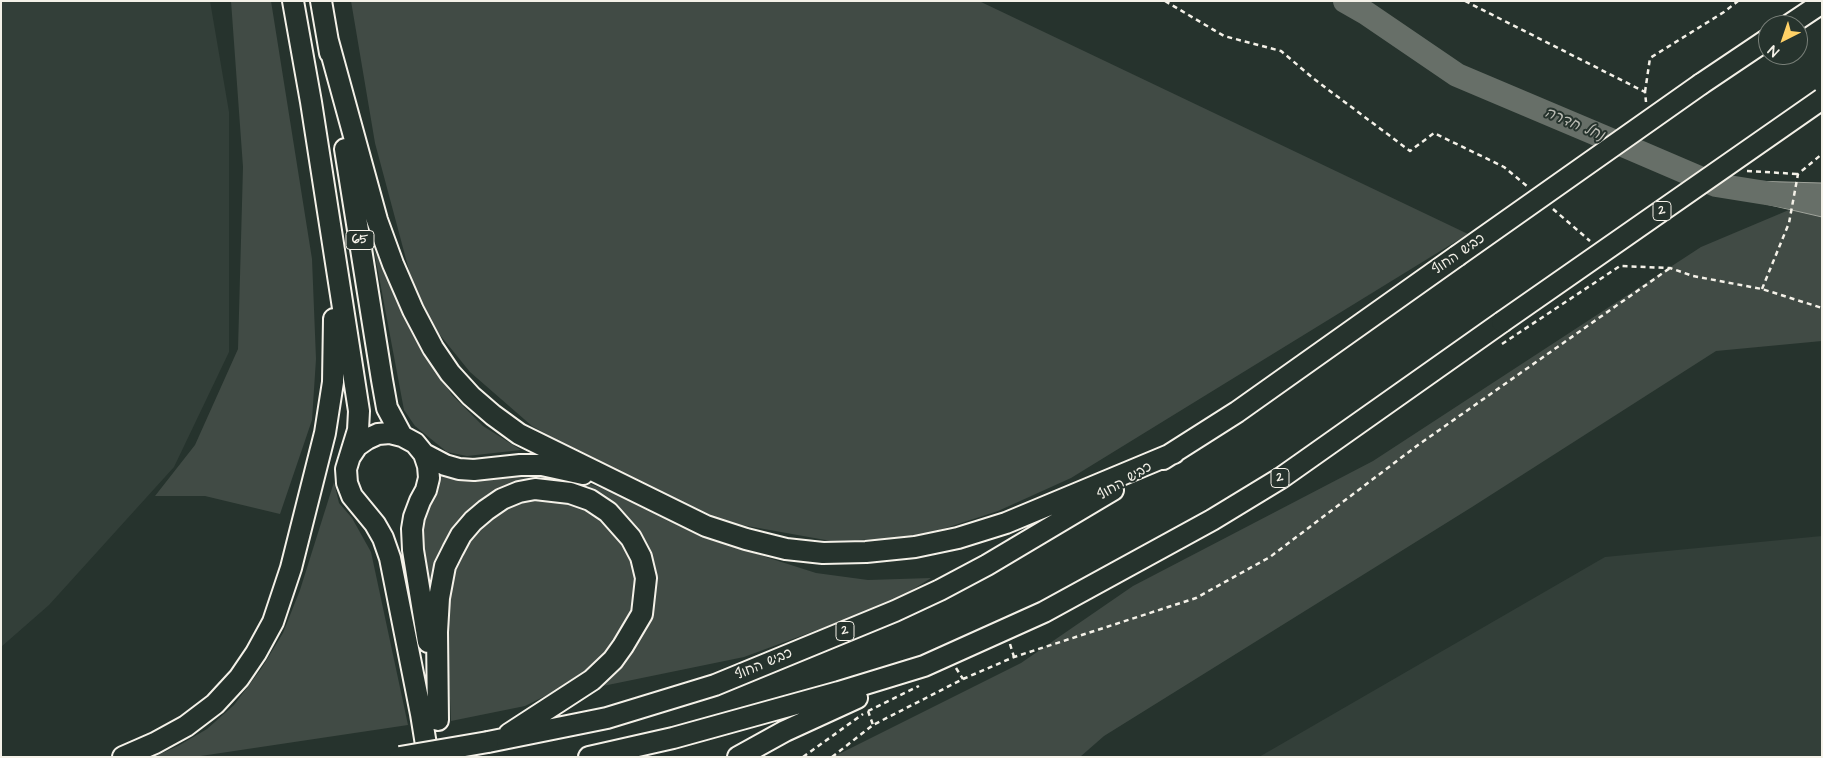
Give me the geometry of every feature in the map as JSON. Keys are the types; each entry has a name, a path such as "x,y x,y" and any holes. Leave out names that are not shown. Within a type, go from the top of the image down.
{"highway":[{"name":"65","path":"293,1 311,102 359,411 358,430 346,470 347,483 352,496 375,524 383,538 390,558 428,757"},
{"name":"65","path":"321,1 388,408 402,436 415,443 424,454"},
{"path":"1804,15 1822,3"},
{"path":"328,41 377,220 413,310 450,373 471,396 493,415 520,434 706,526 746,540 786,549 823,553 866,552 914,547 958,538 1006,523 1174,453"},
{"name":"כביש החוף","path":"400,757 493,742 607,718 670,700 715,685 895,611 940,590 987,565 1174,453 1237,412 1758,46"},
{"name":"2","path":"589,757 673,738 839,692 924,666 1044,612 1212,520 1281,478 1822,99"},
{"path":"123,757 155,743 186,726 215,704 239,678 256,654 273,622 291,568 325,433 330,404 335,346 334,252"},
{"path":"350,456 357,446 367,438 378,434 390,433 402,436"},
{"path":"424,454 444,465 459,469 474,470 542,465 566,469 648,497"},
{"path":"424,454 429,478 414,518 412,529 413,550 445,757"},
{"path":"438,720 437,632 439,598 445,566 457,542 473,521 486,510 502,499 519,492 535,489 570,493 590,500 608,512 631,538 641,557 646,578 642,614 618,653 592,680 493,742"},
{"path":"738,757 785,731 924,666"}],"path":[{"path":"1165,1 1224,36 1281,50 1314,79 1410,152 1434,134 1504,167 1533,192"},
{"path":"1465,1 1645,92"},
{"path":"1647,109 1645,92 1650,58 1724,12 1738,1"},
{"path":"1822,154 1798,174 1789,222 1762,288 1822,308"},
{"path":"1742,171 1798,174"},
{"path":"1548,204 1591,241"},
{"path":"1613,260 1620,266"},
{"path":"832,757 873,725 963,679 1014,657 1196,598 1270,557 1418,445 1670,268"},
{"path":"1009,641 1014,657"},
{"path":"956,668 963,679"},
{"path":"868,711 873,725"}],"shaded area":[{"path":"1,1 210,1 229,112 229,352 174,467 49,605 1,647"},
{"path":"231,1 271,1 312,259 316,359 312,420 280,514 205,496 155,496 195,445 238,349 243,167"},
{"path":"351,1 979,1 1468,234 1071,478 998,511 915,538 831,541 725,522 625,478 532,426 470,372 427,319 414,289 375,143"},
{"path":"1749,181 1822,183 1822,217 1744,199"},
{"path":"1822,196 1822,341 1716,351 1472,507 1104,736 1080,757 833,757 1021,663 1133,586 1373,461 1701,247"},
{"path":"374,250 389,279 411,332 452,395 483,426 521,450 467,456 447,452 415,426 404,410"},
{"path":"435,473 549,473 585,482 625,497 717,540 816,573 868,580 931,578 893,602 744,657 598,687 650,617 613,505 498,492 430,597 422,541 422,518"},
{"path":"334,482 339,503 352,518 371,552 408,725 194,757 153,757 178,746 207,729 234,705 261,669 283,633 300,590"},
{"path":"536,499 567,502 586,509 602,519 623,544 632,561 637,579 633,611 606,654 586,673 525,706 451,721 447,632 448,599 454,569 469,541 492,517 507,508"},
{"path":"1822,536 1822,757 1259,757 1605,557"}],"waterway":[{"name":"נחל חדרה","path":"1345,1 1366,13 1457,75 1716,185 1822,202"}]}
